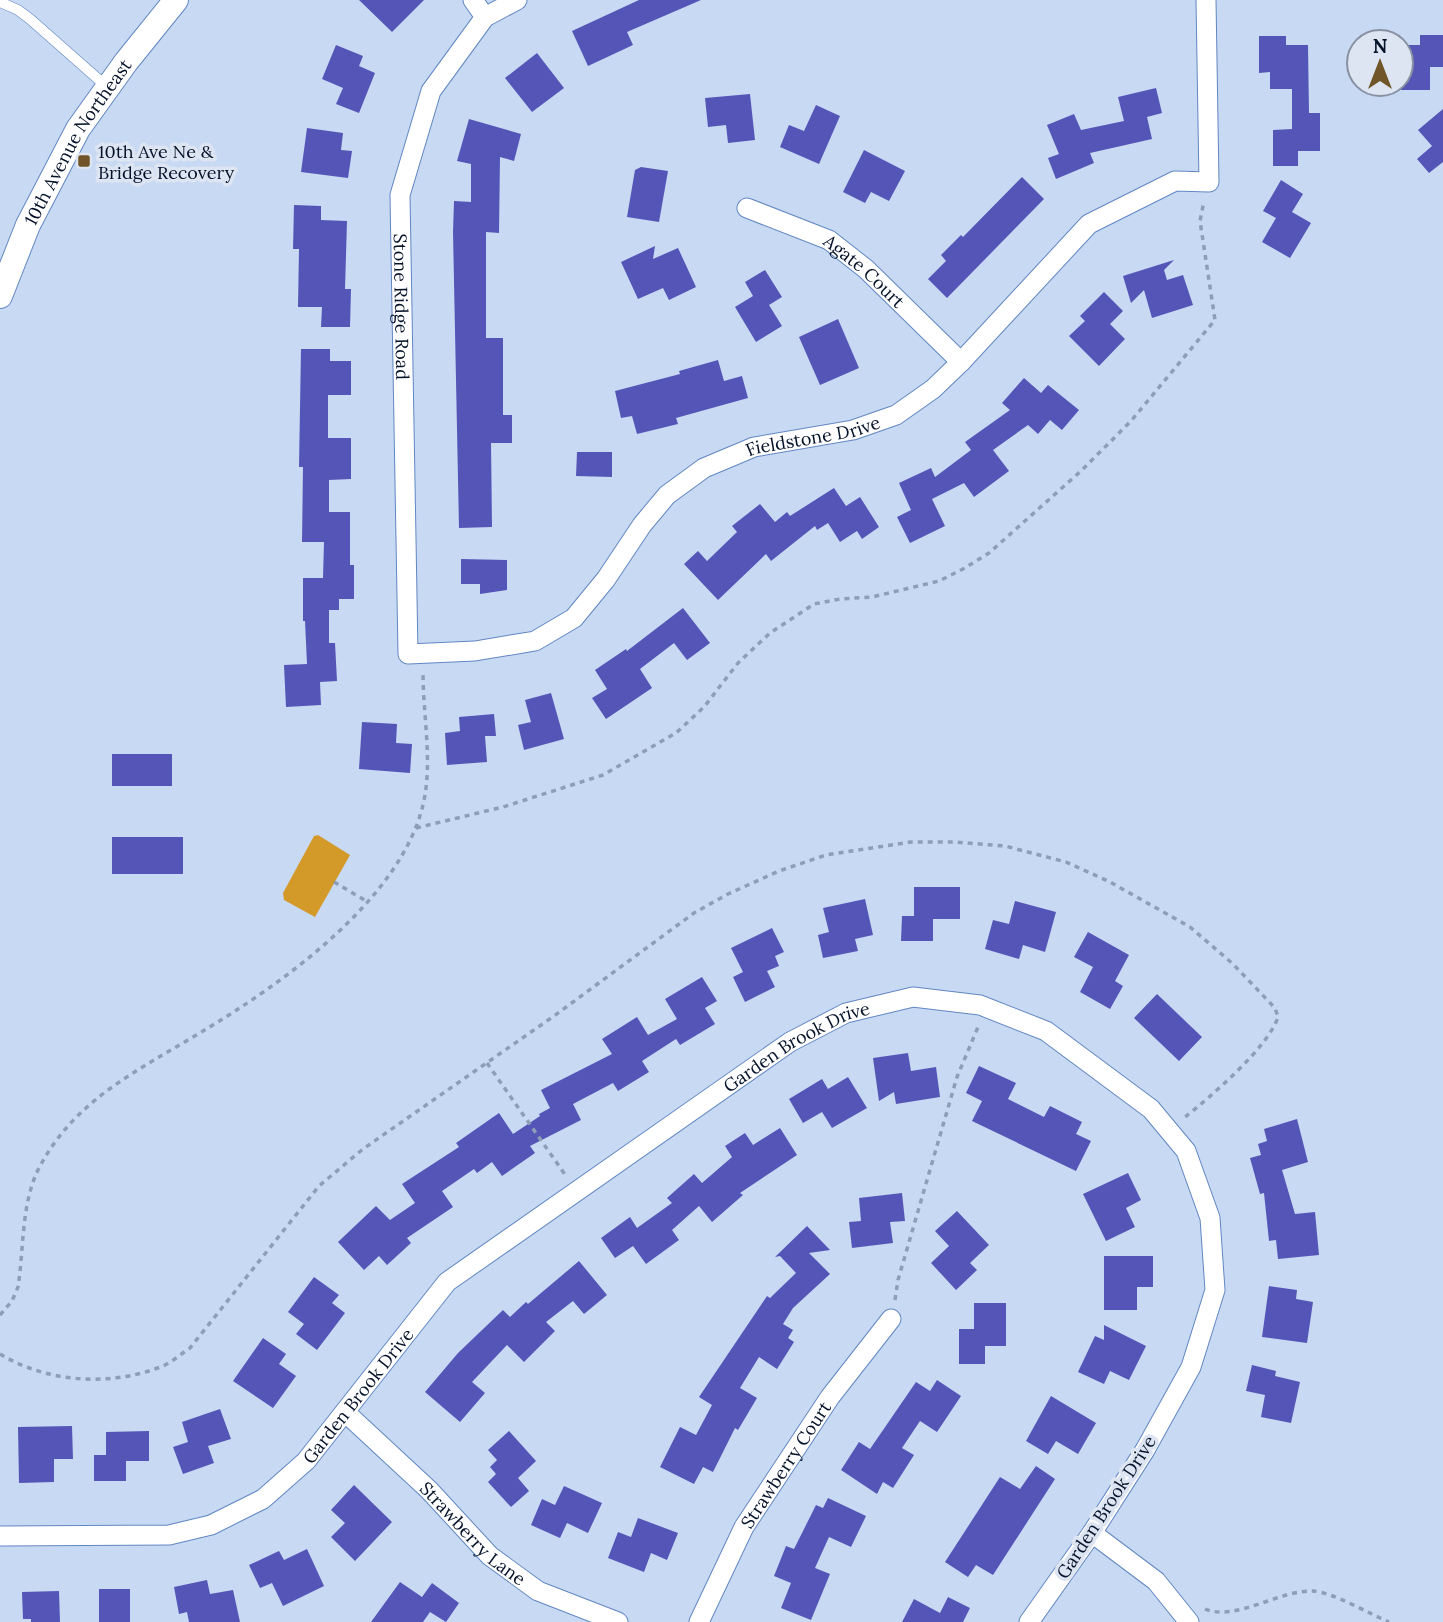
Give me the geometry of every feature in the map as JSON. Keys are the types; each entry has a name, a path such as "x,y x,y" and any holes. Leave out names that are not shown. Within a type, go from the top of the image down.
{"street":[{"name":"10th Avenue Northeast","path":"0,296 28,225 78,129 176,0"},
{"path":"473,0 485,17"},
{"name":"Stone Ridge Road","path":"408,654 400,195 431,91 485,17 517,0"},
{"path":"1206,0 1209,182"},
{"name":"Fieldstone Drive","path":"408,654 475,651 535,641 574,618 667,495 704,468 754,447 853,430 896,415 933,388 961,362 1089,224 1175,181 1209,182"},
{"name":"Agate Court","path":"747,208 829,240 866,268 961,362"},
{"name":"Garden Brook Drive","path":"0,1536 169,1535 211,1525 263,1499 306,1461 447,1282 790,1042 846,1013 913,997 987,1008 1046,1031 1151,1109 1186,1152 1210,1218 1215,1290 1191,1367 1145,1450 1092,1533 1028,1622"},
{"name":"Strawberry Court","path":"699,1622 744,1527 830,1397 891,1319"},
{"name":"Strawberry Lane","path":"346,1413 429,1490 490,1556 538,1591 618,1622"},
{"path":"1092,1533 1156,1581 1189,1622"}],"lane":[{"path":"0,2 30,19 108,88"}],"path":[{"path":"416,828 503,807 603,775 676,733 705,707 738,663 770,633 814,604 872,597 939,581 989,552 1081,471 1131,421 1215,320 1200,221 1209,182"},
{"path":"0,1315 12,1301 18,1287 30,1187 55,1140 80,1111 121,1080 227,1016 285,976 368,902 394,869 409,845 424,802 426,772 423,691"},
{"path":"0,1354 28,1367 57,1376 80,1379 128,1376 166,1365 190,1348 319,1185 363,1149 554,1016 694,912 779,871 826,855 911,842 1005,846 1066,862 1110,882 1190,927 1233,964 1278,1012 1276,1022 1262,1042 1206,1100 1169,1131"},
{"path":"334,882 368,902"},
{"path":"891,1319 898,1280 957,1077 965,1052 987,1008"},
{"path":"487,1063 577,1192"},
{"path":"1201,1606 1220,1616 1234,1616 1292,1594 1315,1591 1328,1594 1389,1622"}],"shaded area":[{"path":"318,835 350,855 315,917 284,900 283,893 314,836"}],"building":[{"path":"359,0 424,0 392,32"},
{"path":"639,0 701,0 627,32 633,45 588,66 572,31"},
{"path":"1420,35 1443,35 1443,67 1430,67 1430,90 1415,90 1415,45 1420,45"},
{"path":"1259,36 1286,36 1286,45 1308,45 1309,113 1320,113 1320,151 1298,151 1298,166 1273,166 1273,130 1292,129 1292,89 1270,89 1270,72 1259,73"},
{"path":"336,45 363,56 359,66 375,73 359,113 336,104 343,88 322,79"},
{"path":"537,53 564,88 532,112 505,78"},
{"path":"1156,88 1162,113 1147,117 1152,139 1090,153 1094,163 1056,179 1048,158 1059,154 1047,125 1074,114 1081,130 1124,121 1118,97"},
{"path":"750,94 755,140 728,143 726,125 708,127 705,98"},
{"path":"816,105 840,116 819,164 780,147 789,125 804,131"},
{"path":"1443,109 1443,162 1429,173 1417,159 1432,146 1418,130"},
{"path":"469,119 521,134 514,161 500,157 499,233 486,232 486,338 503,338 503,415 512,415 512,443 491,443 492,527 459,528 453,232 454,201 471,202 471,164 457,161"},
{"path":"307,128 343,133 341,150 352,151 348,178 301,172"},
{"path":"864,150 905,171 889,201 871,192 865,203 843,192"},
{"path":"641,167 668,171 659,222 627,217 635,170"},
{"path":"1022,177 1044,199 947,298 928,279 946,261 941,255 961,235 963,237"},
{"path":"1281,180 1303,194 1292,212 1311,223 1290,258 1262,242 1276,218 1263,211"},
{"path":"294,205 321,206 321,220 347,221 345,289 351,289 350,327 321,327 322,307 298,307 299,249 293,249"},
{"path":"655,246 653,259 678,248 696,287 669,300 663,288 638,299 621,262"},
{"path":"1174,260 1164,270 1167,280 1183,275 1193,305 1152,318 1144,290 1131,303 1123,276"},
{"path":"765,270 782,297 769,305 782,326 756,342 735,307 753,296 745,282"},
{"path":"1104,292 1123,311 1110,324 1125,339 1099,366 1069,336 1085,321 1080,316"},
{"path":"838,319 859,368 820,385 799,337"},
{"path":"301,349 330,349 330,361 351,361 351,395 328,395 328,438 351,438 351,479 329,480 329,512 350,512 350,565 354,565 354,599 339,599 339,610 329,610 329,643 335,643 337,681 320,682 321,705 286,707 284,665 307,664 303,578 323,578 324,542 302,542 303,467 299,467"},
{"path":"718,360 724,381 742,376 748,398 676,418 678,424 637,434 632,416 621,418 615,391 680,374 679,371"},
{"path":"1024,378 1041,393 1048,385 1079,410 1062,430 1050,420 1038,434 1028,425 993,450 1009,471 974,497 964,483 932,499 945,526 910,543 897,517 911,510 899,483 931,468 935,477 971,450 965,442 1010,410 1002,403"},
{"path":"577,452 612,452 612,477 576,476"},
{"path":"834,488 846,506 860,497 879,527 862,539 857,531 840,542 828,523 817,530 815,526 771,561 766,554 718,600 684,564 698,551 707,561 737,532 732,526 760,504 775,522 787,512 790,516"},
{"path":"461,559 507,560 507,590 480,594 480,584 461,584"},
{"path":"683,608 710,643 687,660 674,643 640,669 652,688 606,719 592,698 607,689 595,670 626,649 627,651"},
{"path":"551,693 564,739 524,750 518,725 531,722 525,700"},
{"path":"494,714 496,736 485,736 487,762 447,765 445,733 460,731 459,717"},
{"path":"362,722 397,724 396,743 412,744 410,773 359,769"},
{"path":"112,754 172,754 172,786 112,786"},
{"path":"112,837 183,837 183,874 112,874"},
{"path":"914,887 960,887 960,919 933,919 933,941 901,941 902,916 914,916"},
{"path":"865,899 873,935 855,939 858,951 823,958 818,935 829,932 823,908"},
{"path":"1015,901 1056,912 1045,952 1023,945 1019,959 985,949 993,920 1009,924"},
{"path":"772,928 784,952 775,956 779,966 767,971 775,987 745,1002 733,977 743,972 731,948"},
{"path":"1088,932 1129,955 1115,981 1123,986 1110,1009 1080,992 1093,967 1074,957"},
{"path":"702,977 717,1001 705,1008 715,1024 680,1045 676,1039 642,1061 649,1072 618,1091 613,1083 573,1104 581,1120 530,1146 535,1153 502,1176 492,1162 477,1173 474,1169 442,1191 453,1207 407,1238 411,1243 387,1265 379,1256 364,1270 338,1242 376,1206 390,1220 415,1203 402,1184 459,1147 456,1143 499,1113 513,1134 540,1116 539,1114 550,1108 541,1090 612,1054 602,1039 637,1017 648,1035 677,1019 665,999"},
{"path":"1157,994 1202,1037 1179,1061 1134,1018"},
{"path":"908,1053 911,1071 936,1067 940,1097 896,1104 894,1092 879,1101 873,1058"},
{"path":"979,1066 1016,1083 1008,1099 1044,1117 1050,1106 1082,1122 1076,1134 1091,1141 1076,1171 972,1121 982,1101 966,1093"},
{"path":"848,1077 867,1108 832,1128 822,1112 803,1123 789,1099 822,1079 828,1089"},
{"path":"1297,1119 1308,1162 1282,1170 1295,1214 1315,1212 1319,1255 1278,1259 1276,1240 1269,1241 1264,1193 1260,1194 1250,1158 1261,1155 1258,1144 1267,1141 1264,1129"},
{"path":"780,1128 797,1155 740,1193 743,1195 712,1222 699,1206 672,1230 679,1240 646,1264 633,1246 615,1258 601,1238 630,1217 637,1228 672,1203 667,1198 694,1174 702,1183 732,1157 725,1146 745,1133 753,1145"},
{"path":"1128,1173 1141,1200 1126,1208 1135,1227 1106,1241 1083,1194"},
{"path":"902,1193 905,1221 890,1222 893,1243 852,1248 849,1222 861,1221 859,1198"},
{"path":"957,1211 989,1245 970,1263 977,1270 956,1290 931,1263 949,1246 935,1231"},
{"path":"807,1226 830,1250 809,1253 830,1274 793,1308 783,1324 793,1330 788,1338 794,1342 777,1369 759,1357 740,1388 757,1398 738,1430 735,1428 713,1472 703,1467 694,1484 660,1467 680,1427 696,1435 712,1405 699,1397 767,1296 770,1298 796,1273 780,1256 775,1257"},
{"path":"1104,1256 1153,1256 1153,1287 1137,1287 1137,1310 1104,1310"},
{"path":"579,1261 607,1295 584,1314 573,1301 546,1322 555,1331 524,1362 507,1345 472,1382 485,1393 460,1422 425,1392 458,1353 503,1310 510,1317"},
{"path":"314,1277 339,1295 332,1303 345,1313 317,1350 296,1334 304,1324 288,1312"},
{"path":"1269,1286 1297,1290 1296,1299 1313,1302 1307,1343 1262,1337"},
{"path":"974,1303 1006,1303 1006,1346 985,1346 985,1364 959,1364 959,1329 974,1329"},
{"path":"1104,1325 1146,1346 1129,1380 1110,1371 1104,1384 1078,1372 1095,1336 1104,1340"},
{"path":"263,1338 286,1354 279,1364 296,1376 273,1408 233,1381"},
{"path":"1252,1365 1276,1371 1275,1376 1300,1382 1291,1423 1261,1417 1265,1395 1246,1391"},
{"path":"937,1380 961,1396 937,1432 920,1421 902,1448 914,1455 893,1488 883,1482 877,1494 841,1470 859,1442 870,1449 916,1382 930,1391"},
{"path":"1051,1396 1096,1423 1078,1454 1056,1441 1048,1454 1026,1441"},
{"path":"220,1409 231,1439 208,1446 214,1463 183,1474 173,1447 188,1442 182,1422"},
{"path":"72,1426 73,1459 54,1459 54,1482 19,1483 18,1427"},
{"path":"149,1431 149,1461 126,1461 126,1481 94,1481 94,1455 106,1455 106,1432"},
{"path":"509,1431 536,1461 518,1478 529,1491 511,1507 488,1482 496,1474 490,1467 497,1460 488,1450"},
{"path":"1036,1466 1055,1479 993,1575 976,1565 968,1577 945,1562 1000,1477 1020,1489"},
{"path":"354,1485 392,1522 355,1561 331,1537 345,1523 331,1510"},
{"path":"564,1486 602,1503 588,1533 567,1523 560,1538 531,1525 542,1499 555,1505"},
{"path":"828,1498 866,1516 851,1547 829,1537 815,1568 830,1574 811,1620 781,1608 791,1583 774,1576 786,1546 794,1549 816,1505 823,1508"},
{"path":"638,1518 678,1533 667,1560 651,1553 644,1572 608,1558 618,1532 631,1537"},
{"path":"307,1549 324,1586 283,1606 272,1583 260,1588 249,1565 279,1551 284,1560"},
{"path":"207,1580 210,1594 233,1590 240,1622 189,1622 187,1612 179,1614 174,1587"},
{"path":"400,1582 422,1597 432,1583 459,1603 446,1622 430,1612 423,1622 371,1622"},
{"path":"99,1589 130,1589 130,1622 99,1622"},
{"path":"59,1591 60,1622 31,1622 31,1619 23,1619 22,1592"},
{"path":"948,1597 970,1608 963,1622 902,1622 914,1599 940,1613"}],"place":[{"name":"10th Ave Ne & Bridge Recovery","path":"84,161"}]}
